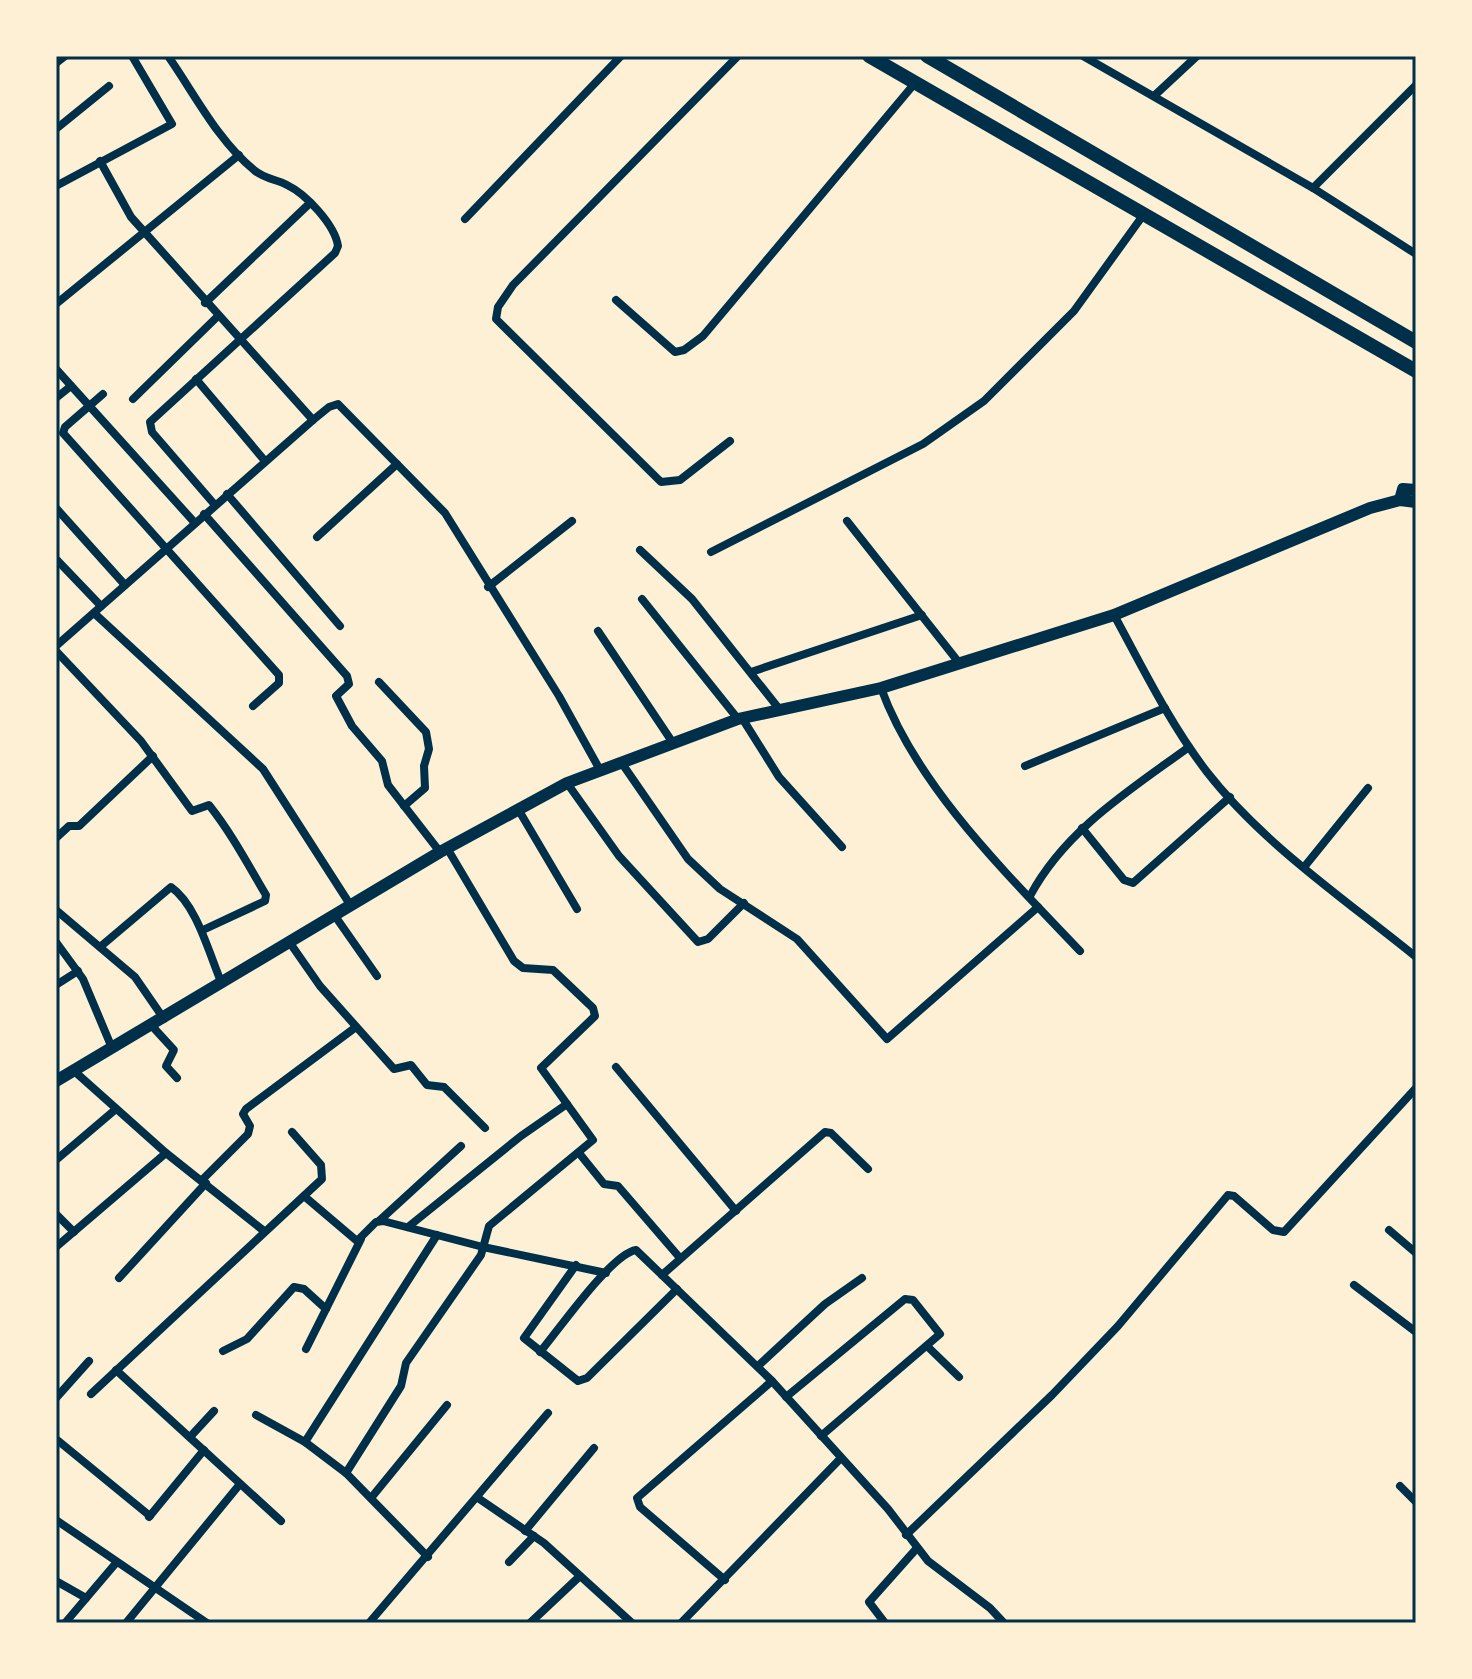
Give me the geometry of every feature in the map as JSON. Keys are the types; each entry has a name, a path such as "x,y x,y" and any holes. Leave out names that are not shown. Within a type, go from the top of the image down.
{"main road":[{"path":"869,56 1416,371"},
{"path":"927,56 1416,342"}],"street":[{"path":"56,63 65,56"},
{"path":"56,186 172,124 132,56"},
{"path":"168,56 239,155 254,171 285,183 310,203 337,239 335,253 152,419 150,425 215,505"},
{"path":"465,219 621,56"},
{"path":"730,441 680,480 661,482 496,319 498,307 513,285 738,56"},
{"path":"1083,56 1313,188 1416,254"},
{"path":"1154,96 1197,56"},
{"path":"616,300 675,352 684,350 703,336 915,83"},
{"path":"1313,188 1416,85"},
{"path":"56,129 109,86"},
{"path":"56,304 239,155"},
{"path":"100,161 122,204 144,232 313,420"},
{"path":"205,303 310,203"},
{"path":"711,552 923,444 984,401 1074,311 1144,214"},
{"path":"133,399 218,316"},
{"path":"56,369 195,523"},
{"path":"196,379 265,461"},
{"path":"56,398 71,386"},
{"path":"103,394 65,427 65,436 280,677 279,683 253,706"},
{"path":"222,984 201,937 203,930 263,903 266,895 240,855 238,843 209,805 192,811 153,756 57,645 334,404 343,407 445,513 488,587 559,696 600,770"},
{"path":"317,537 397,464"},
{"path":"1400,500 1403,489 1416,490"},
{"path":"227,494 340,626"},
{"path":"56,1081 443,850 567,783 740,719 881,688 1114,615 1273,546 1400,500 1416,502"},
{"path":"56,508 125,585"},
{"path":"204,514 347,676 349,684 336,696 337,701 382,761 388,785 443,850 514,961 523,968 553,970 595,1012 541,1066 593,1140 497,1218 484,1234 481,1255 406,1363 401,1386 346,1473"},
{"path":"488,587 572,521"},
{"path":"847,521 960,664"},
{"path":"640,550 692,599 780,710"},
{"path":"56,559 97,610 263,769 351,906"},
{"path":"642,599 740,719 779,777 842,847"},
{"path":"751,672 922,615"},
{"path":"1114,615 1189,747 1230,797 1305,866 1416,957"},
{"path":"598,631 673,743"},
{"path":"379,682 426,732 429,740 425,788 404,806"},
{"path":"881,688 894,723 916,762 1038,907 1080,951"},
{"path":"1025,766 1165,708"},
{"path":"1030,896 1053,858 1082,828 1189,747"},
{"path":"56,838 69,826 79,826 153,756"},
{"path":"621,762 676,845 720,889 797,939 887,1039 1038,907"},
{"path":"567,783 619,856 698,942 708,939 744,903"},
{"path":"1305,866 1368,788"},
{"path":"1082,828 1124,880 1133,883 1230,797"},
{"path":"518,809 577,909"},
{"path":"100,947 168,887 175,889 203,930"},
{"path":"56,910 135,977 174,1050 166,1066 177,1078"},
{"path":"335,916 377,976"},
{"path":"56,942 78,971 100,1012 112,1048"},
{"path":"290,943 356,1027 394,1069 411,1065 427,1085 444,1087 485,1128"},
{"path":"56,985 78,971"},
{"path":"119,1278 248,1134 250,1126 243,1114 246,1109 356,1027"},
{"path":"616,1067 736,1211"},
{"path":"73,1070 166,1153 264,1231"},
{"path":"906,1535 1044,1403 1107,1337 1228,1195 1234,1196 1273,1230 1284,1232 1416,1088"},
{"path":"408,1227 521,1136 567,1104"},
{"path":"56,1160 116,1109"},
{"path":"91,1394 322,1179 321,1165 292,1132"},
{"path":"662,1275 825,1132 831,1133 868,1169"},
{"path":"306,1349 361,1239 461,1146"},
{"path":"56,1247 166,1153"},
{"path":"579,1153 604,1184 618,1186 680,1258"},
{"path":"304,1196 355,1240 361,1239"},
{"path":"56,1214 74,1232"},
{"path":"379,1221 606,1273"},
{"path":"1389,1230 1416,1253"},
{"path":"305,1442 437,1235"},
{"path":"540,1352 606,1273 631,1250 637,1251 758,1366 888,1509 917,1548 1004,1623"},
{"path":"576,1265 524,1333 525,1341 574,1379 583,1380 677,1289"},
{"path":"758,1366 825,1304 862,1278"},
{"path":"1354,1285 1416,1332"},
{"path":"223,1351 247,1339 294,1287 304,1289 326,1309"},
{"path":"786,1397 905,1299 912,1299 939,1330 939,1336 821,1436"},
{"path":"927,1346 959,1377"},
{"path":"56,1398 89,1361"},
{"path":"116,1370 281,1521"},
{"path":"725,1580 636,1501 638,1494 772,1381"},
{"path":"371,1498 447,1405"},
{"path":"190,1437 214,1411"},
{"path":"369,1623 548,1413"},
{"path":"256,1415 305,1442 346,1473 428,1557"},
{"path":"56,1439 148,1518 204,1450"},
{"path":"509,1562 594,1448"},
{"path":"681,1623 840,1459"},
{"path":"126,1623 240,1484"},
{"path":"1400,1486 1416,1502"},
{"path":"478,1498 529,1533 632,1623"},
{"path":"56,1520 155,1588 193,1619 207,1623"},
{"path":"885,1623 869,1602 917,1548"},
{"path":"65,1623 116,1563"},
{"path":"530,1623 580,1576"},
{"path":"56,1581 86,1598"}]}
